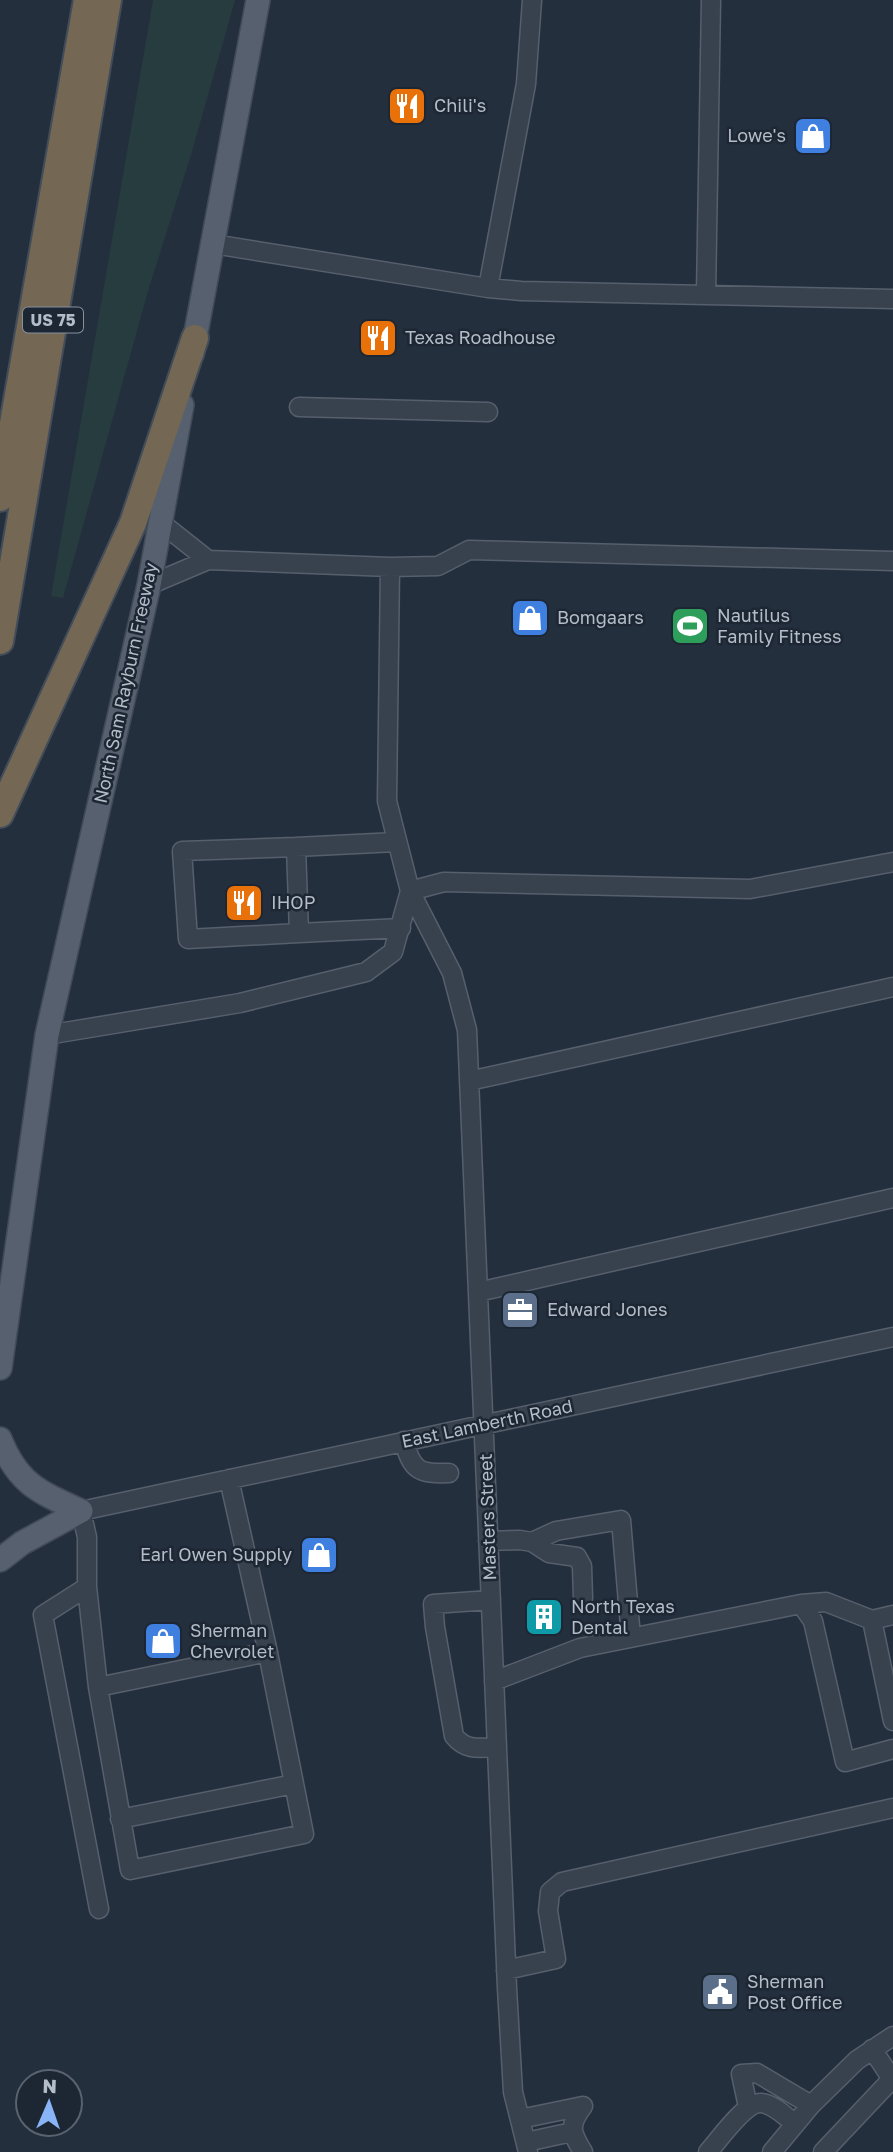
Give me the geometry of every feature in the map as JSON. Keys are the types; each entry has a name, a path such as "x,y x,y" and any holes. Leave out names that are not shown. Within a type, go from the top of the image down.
{"highway":[{"name":"US 75","path":"0,498 86,0"},
{"name":"US 75","path":"0,641 108,0"},
{"path":"0,814 133,523 195,338"}],"main road":[{"name":"North Sam Rayburn Freeway","path":"0,1368 47,1035 149,585 258,0"},
{"path":"0,1439 7,1457 27,1482 52,1498 81,1511"},
{"path":"0,1560 22,1544 81,1511"}],"street":[{"path":"488,288 526,84 532,0"},
{"path":"706,296 711,0"},
{"path":"213,244 488,288 893,299"},
{"path":"299,407 488,412"},
{"path":"160,522 208,560"},
{"path":"149,585 208,560 438,566 469,550 893,561"},
{"name":"Masters Street","path":"390,566 387,801 410,891 452,973 467,1030 506,1970 513,2092 527,2147"},
{"path":"396,842 182,851 188,939 401,928"},
{"path":"296,847 299,933"},
{"path":"47,1035 240,1003 366,972 393,952 410,891 444,882 750,889 893,862"},
{"path":"469,1081 893,988"},
{"path":"478,1292 893,1198"},
{"name":"East Lamberth Road","path":"81,1511 893,1337"},
{"path":"404,1441 409,1457 422,1472 449,1473"},
{"path":"81,1511 87,1537 87,1587 98,1687 130,1870 304,1834 268,1652 229,1479"},
{"path":"532,1542 556,1531 621,1520 631,1638"},
{"path":"488,1541 532,1542 549,1553 578,1557 582,1566 583,1598"},
{"path":"87,1587 43,1615 99,1909"},
{"path":"491,1600 433,1604 454,1736 469,1748 497,1747"},
{"path":"494,1681 580,1648 801,1604 826,1602 872,1620 893,1615"},
{"path":"801,1604 813,1621 845,1762 893,1749"},
{"path":"872,1620 893,1721"},
{"path":"98,1687 268,1652"},
{"path":"120,1819 294,1784"},
{"path":"506,1970 556,1959 548,1910 550,1892 562,1882 893,1808"},
{"path":"776,2151 811,2105 857,2060 893,2036"},
{"path":"823,2152 893,2079 872,2049"},
{"path":"748,2107 741,2074 757,2073 811,2105"},
{"path":"708,2152 748,2107 761,2103 775,2108 796,2124"},
{"path":"520,2119 583,2106 574,2118 572,2132 583,2152"},
{"path":"527,2147 572,2132"}],"green space":[{"path":"153,0 235,0 191,155 148,291 63,598 51,596"}],"place":[{"name":"Chili's","path":"407,106"},
{"name":"Lowe's","path":"813,136"},
{"name":"Texas Roadhouse","path":"378,338"},
{"name":"Bomgaars","path":"530,618"},
{"name":"Nautilus Family Fitness","path":"690,626"},
{"name":"IHOP","path":"244,903"},
{"name":"Edward Jones","path":"520,1310"},
{"name":"Earl Owen Supply","path":"319,1555"},
{"name":"North Texas Dental","path":"544,1617"},
{"name":"Sherman Chevrolet","path":"163,1641"},
{"name":"Sherman Post Office","path":"720,1992"}]}
